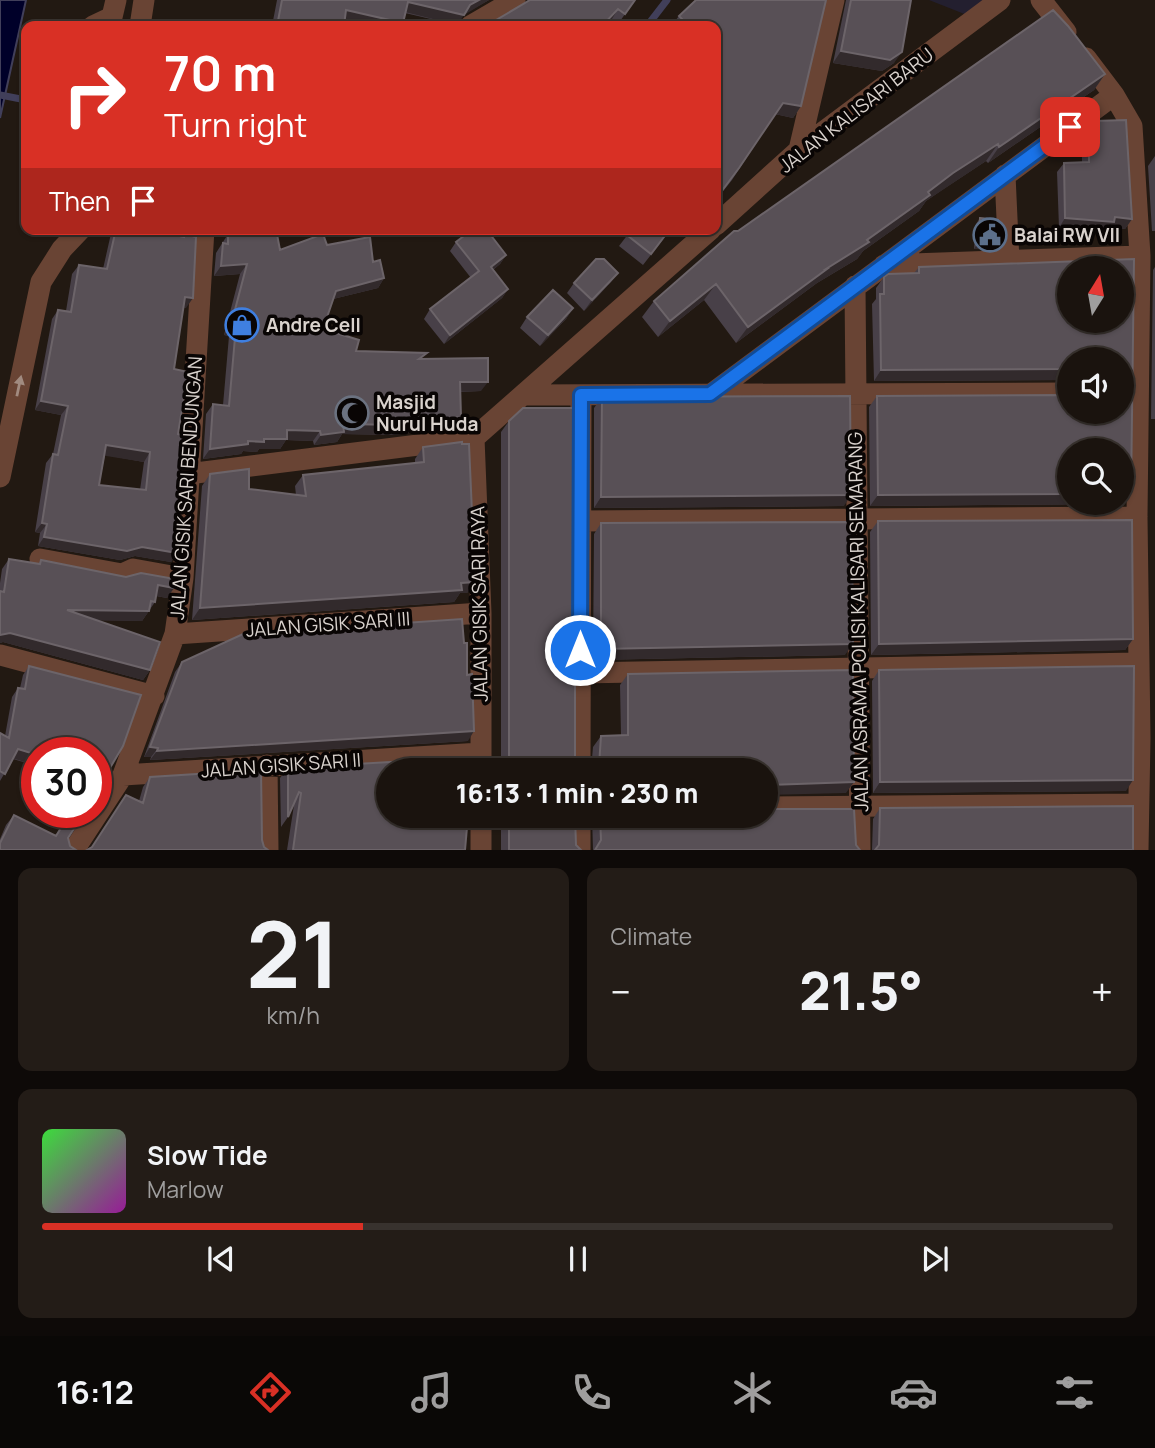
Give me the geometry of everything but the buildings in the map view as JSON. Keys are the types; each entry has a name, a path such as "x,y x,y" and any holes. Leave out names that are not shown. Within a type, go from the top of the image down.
{"street":[{"path":"104,21 112,17 116,0"},
{"path":"141,21 144,0"},
{"path":"479,21 515,0"},
{"path":"800,150 834,0"},
{"name":"JALAN KALISARI BARU","path":"721,221 800,150 1000,0"},
{"path":"1041,0 1114,95 1132,126 1140,256 1133,347"},
{"path":"710,394 1114,95"},
{"path":"1005,175 1009,262"},
{"path":"0,477 41,282 62,249 75,235"},
{"name":"JALAN GISIK SARI BENDUNGAN","path":"74,849 123,775 175,634 183,578 204,235"},
{"path":"188,474 474,438 525,396 704,235"},
{"path":"884,265 1140,256"},
{"name":"JALAN ASRAMA POLISI KALISARI SEMARANG","path":"855,286 860,849"},
{"path":"525,396 1057,393"},
{"path":"580,758 581,395"},
{"path":"1132,424 1137,517 1140,738 1138,849"},
{"name":"JALAN GISIK SARI RAYA","path":"474,438 481,613 481,758"},
{"path":"580,521 1137,517"},
{"path":"40,559 122,574 133,569 183,578"},
{"name":"JALAN GISIK SARI III","path":"175,634 481,613"},
{"path":"0,655 153,696"},
{"path":"580,673 1138,663"},
{"name":"JALAN GISIK SARI II","path":"123,775 267,765 376,763"},
{"path":"267,765 268,849"},
{"path":"778,807 1138,804"},
{"path":"481,828 481,849"},
{"path":"580,828 580,849"}],"shaded area":[{"path":"929,0 999,0 977,19"}],"water":[{"path":"0,0 26,0 21,21 0,118"}],"waterway":[{"path":"651,21 667,0"},
{"path":"0,95 21,99"}],"place":[{"name":"Balai RW VII","path":"990,235"},
{"name":"Andre Cell","path":"242,325"},
{"name":"Masjid Nurul Huda","path":"352,413"}],"route":[{"path":"580,650 581,395 710,394 1070,127"}]}
